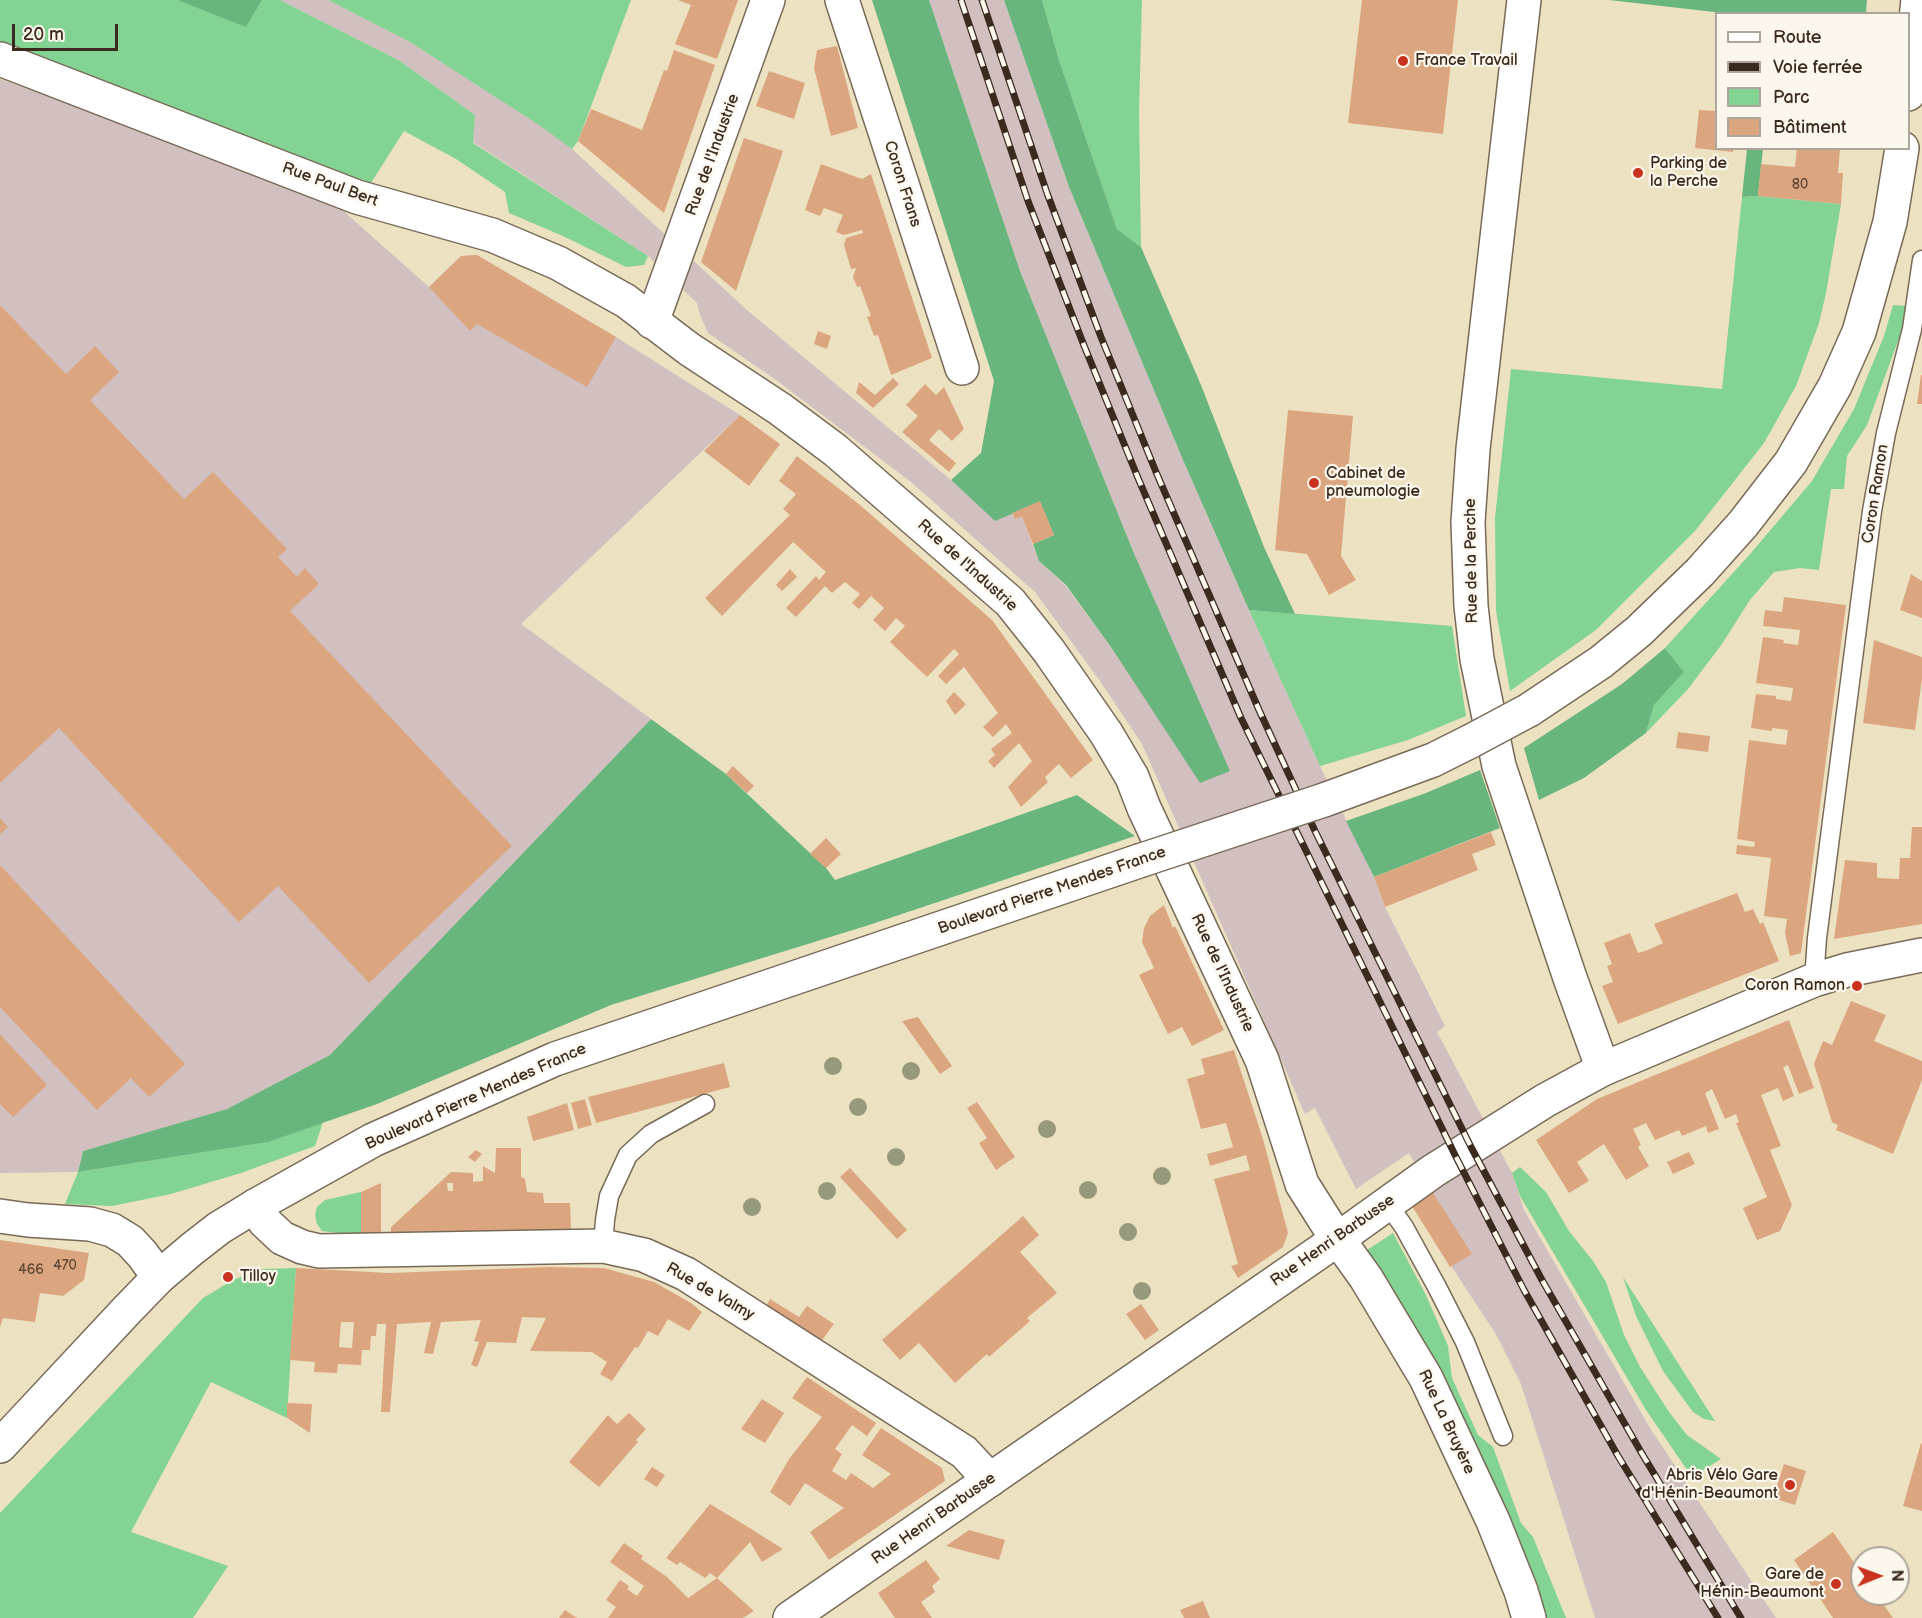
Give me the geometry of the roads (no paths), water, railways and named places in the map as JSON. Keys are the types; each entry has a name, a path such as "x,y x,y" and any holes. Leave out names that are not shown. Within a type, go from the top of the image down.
{"street":[{"name":"Rue de l'Industrie","path":"768,0 652,322 689,350 780,409 836,450 1010,602 1050,651 1106,733 1132,777 1144,808 1262,1060 1274,1091 1302,1184 1338,1239"},
{"name":"Coron Frans","path":"842,0 962,368"},
{"name":"Rue de la Perche","path":"1524,0 1473,449 1468,522 1471,606 1483,691 1499,766 1603,1069"},
{"path":"1910,75 1918,0"},
{"name":"Rue Paul Bert","path":"0,59 357,197 492,235 558,263 626,301 652,322"},
{"name":"Boulevard Pierre Mendes France","path":"0,1446 159,1277 219,1228 373,1140 555,1059 1324,800 1433,760 1529,710 1601,662 1639,631 1700,572 1736,532 1791,462 1835,386 1859,332 1890,222 1902,150"},
{"name":"Rue Henri Barbusse","path":"790,1618 1433,1171 1527,1111 1603,1069 1814,980 1847,970 1922,955"},
{"name":"Rue de Valmy","path":"255,1206 265,1222 282,1238 302,1247 319,1251 603,1246 644,1256 686,1274 964,1452 990,1480"},
{"path":"0,1216 90,1224 112,1230 130,1241 159,1277"},
{"name":"Rue La Bruyère","path":"1338,1239 1366,1278 1426,1378 1493,1521 1529,1618"}],"lane":[{"name":"Coron Ramon","path":"1814,980 1817,938 1872,510 1886,433 1912,329 1922,260"},
{"path":"603,1246 609,1196 628,1155 651,1134 705,1104"},
{"path":"1387,1203 1404,1227 1460,1333 1503,1436"}],"railway":[{"path":"961,0 1028,201 1083,343 1241,718 1456,1157 1524,1290 1618,1456 1718,1618"},
{"path":"982,0 1047,193 1101,337 1156,472 1259,710 1315,831 1471,1147 1542,1280 1641,1452 1741,1618"}],"place":[{"name":"France Travail","path":"1403,61"},
{"name":"Parking de la Perche","path":"1638,173"},
{"name":"Cabinet de pneumologie","path":"1314,483"},
{"name":"Coron Ramon","path":"1857,986"},
{"name":"Tilloy","path":"228,1277"},
{"name":"Abris Vélo Gare d'Hénin-Beaumont","path":"1790,1485"},
{"name":"Gare de Hénin-Beaumont","path":"1836,1584"}]}
